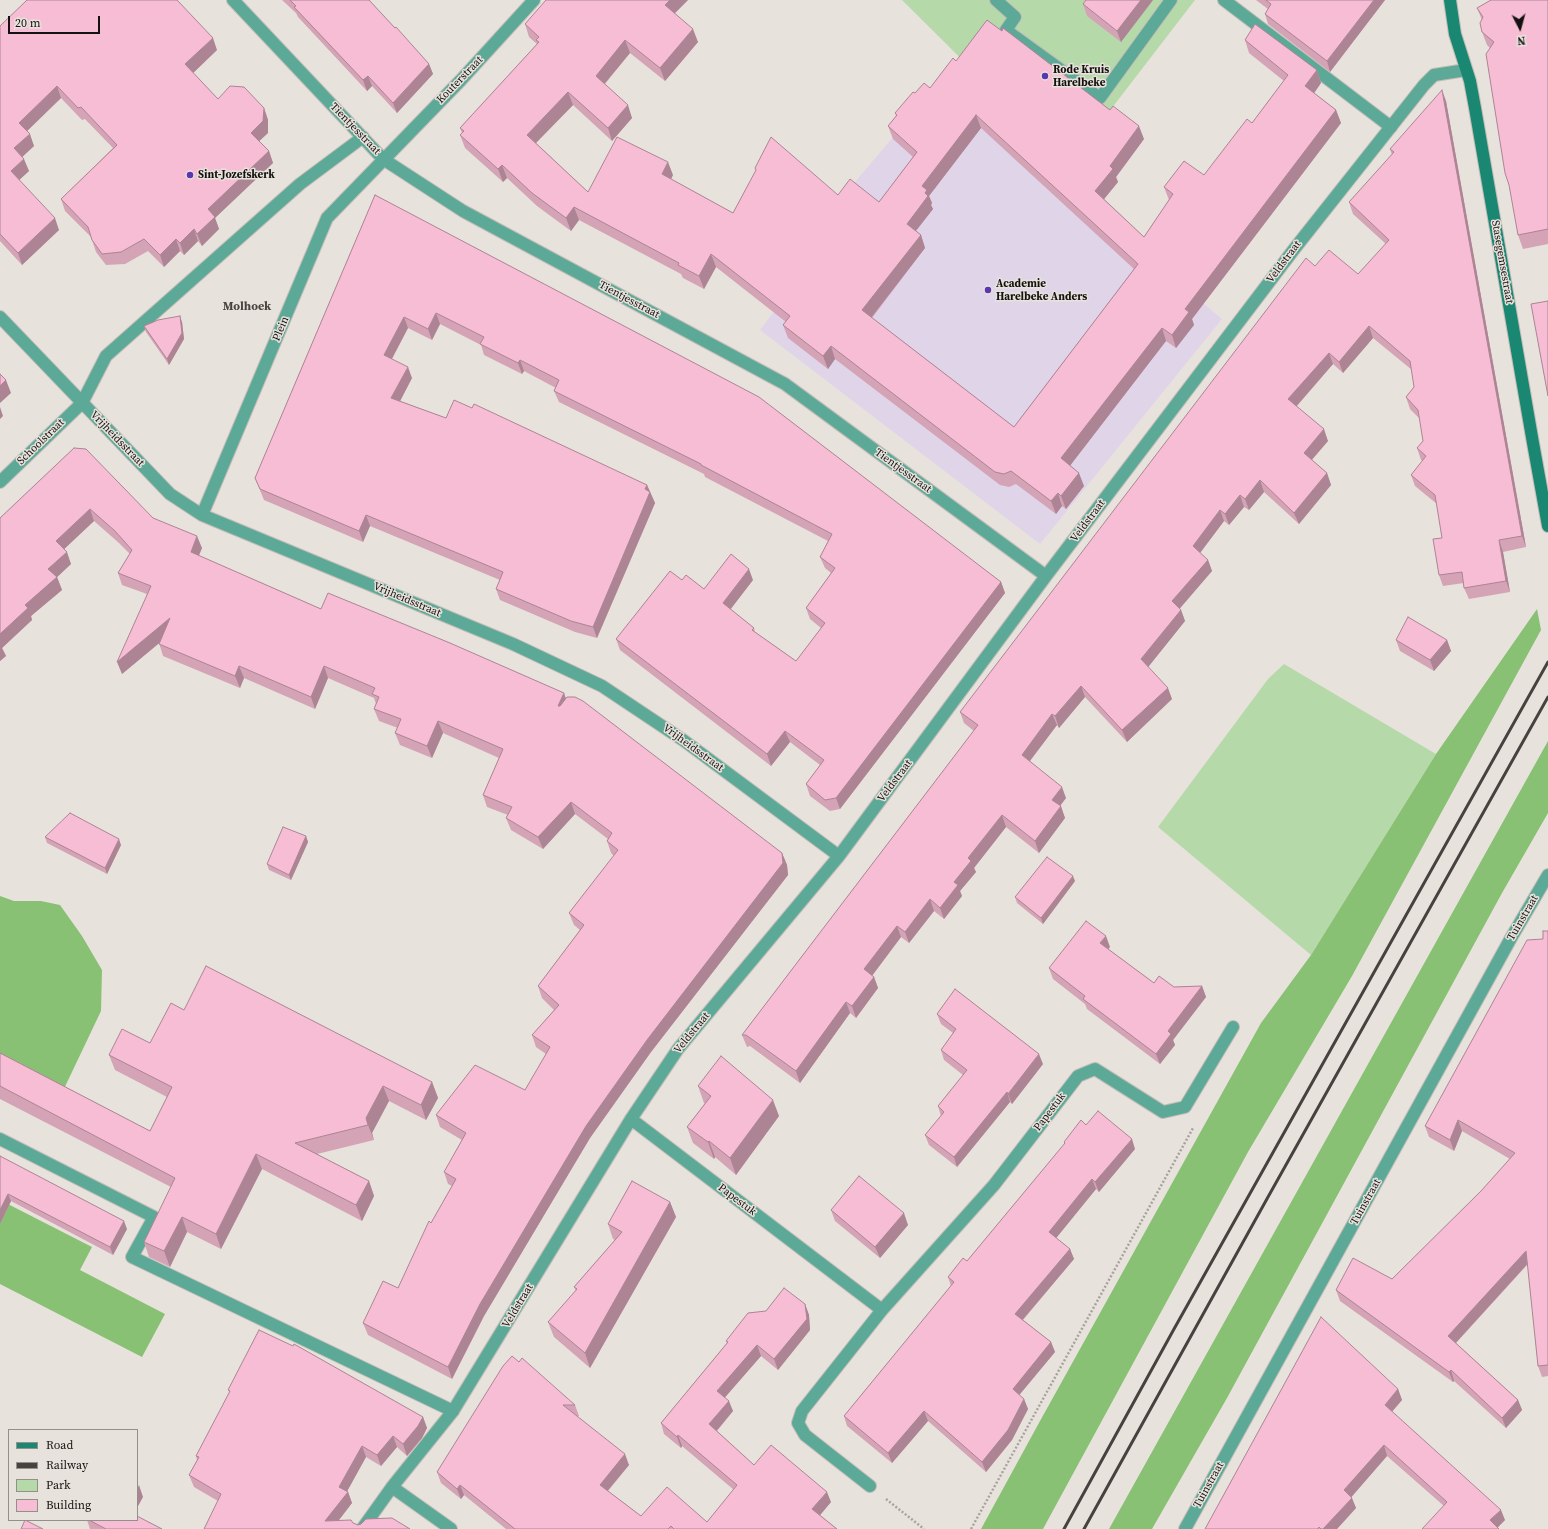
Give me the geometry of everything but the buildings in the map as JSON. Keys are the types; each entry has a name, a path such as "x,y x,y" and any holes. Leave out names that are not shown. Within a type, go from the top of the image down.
{"street":[{"name":"Tientjesstraat","path":"233,0 383,159 463,211 785,384 1046,576"},
{"name":"Kouterstraat","path":"383,159 461,80 534,0"},
{"path":"996,0 1015,17 1006,30 1100,98 1171,0"},
{"path":"1224,0 1391,127"},
{"name":"Stasegemsestraat","path":"1450,0 1454,34 1466,70 1475,108 1548,526"},
{"name":"Veldstraat","path":"362,1529 392,1487 453,1411 631,1119 678,1049 839,856 1046,576 1295,248 1424,85 1434,75 1466,70"},
{"path":"82,403 106,356 300,184 363,137"},
{"name":"Plein","path":"202,515 328,218 383,159"},
{"name":"Vrijheidsstraat","path":"0,317 170,494 202,515 513,644 602,686 683,740 839,856"},
{"name":"Schoolstraat","path":"0,482 82,403"},
{"name":"Tuinstraat","path":"1185,1529 1511,938 1548,875"},
{"name":"Papestuk","path":"870,1486 805,1435 798,1423 802,1411 882,1310 994,1185 1078,1076 1095,1069 1163,1112 1185,1107 1233,1027"},
{"name":"Papestuk","path":"631,1119 882,1310"},
{"path":"0,1139 154,1216 132,1257 453,1411"},
{"path":"392,1487 451,1529"}],"path":[{"path":"972,1529 1196,1123"},
{"path":"870,1486 924,1529"}],"shaded area":[{"name":"Academie Harelbeke Anders","path":"960,58 1203,303 1222,319 1040,544 760,330 800,277 838,202"}],"green space":[{"path":"902,0 1195,0 1068,165"},
{"path":"1537,609 1541,630 1352,976 1248,1152 1043,1529 981,1529 1261,1023 1311,955 1436,754"},
{"path":"1284,664 1436,754 1311,955 1158,827 1268,679"},
{"path":"1548,741 1548,813 1502,893 1227,1398 1152,1529 1109,1529"},
{"path":"0,896 14,901 41,901 60,905 82,936 102,970 101,1011 62,1093 0,1062"},
{"path":"0,1200 92,1247 80,1270 165,1314 142,1357 0,1284"}],"railway":[{"path":"1064,1529 1174,1329 1548,662"},
{"path":"1084,1529 1548,697"}],"place":[{"name":"Rode Kruis Harelbeke","path":"1045,76"},
{"name":"Sint-Jozefskerk","path":"190,175"},
{"name":"Academie Harelbeke Anders","path":"988,290"}],"district":[{"name":"Molhoek","path":"247,307"}]}
